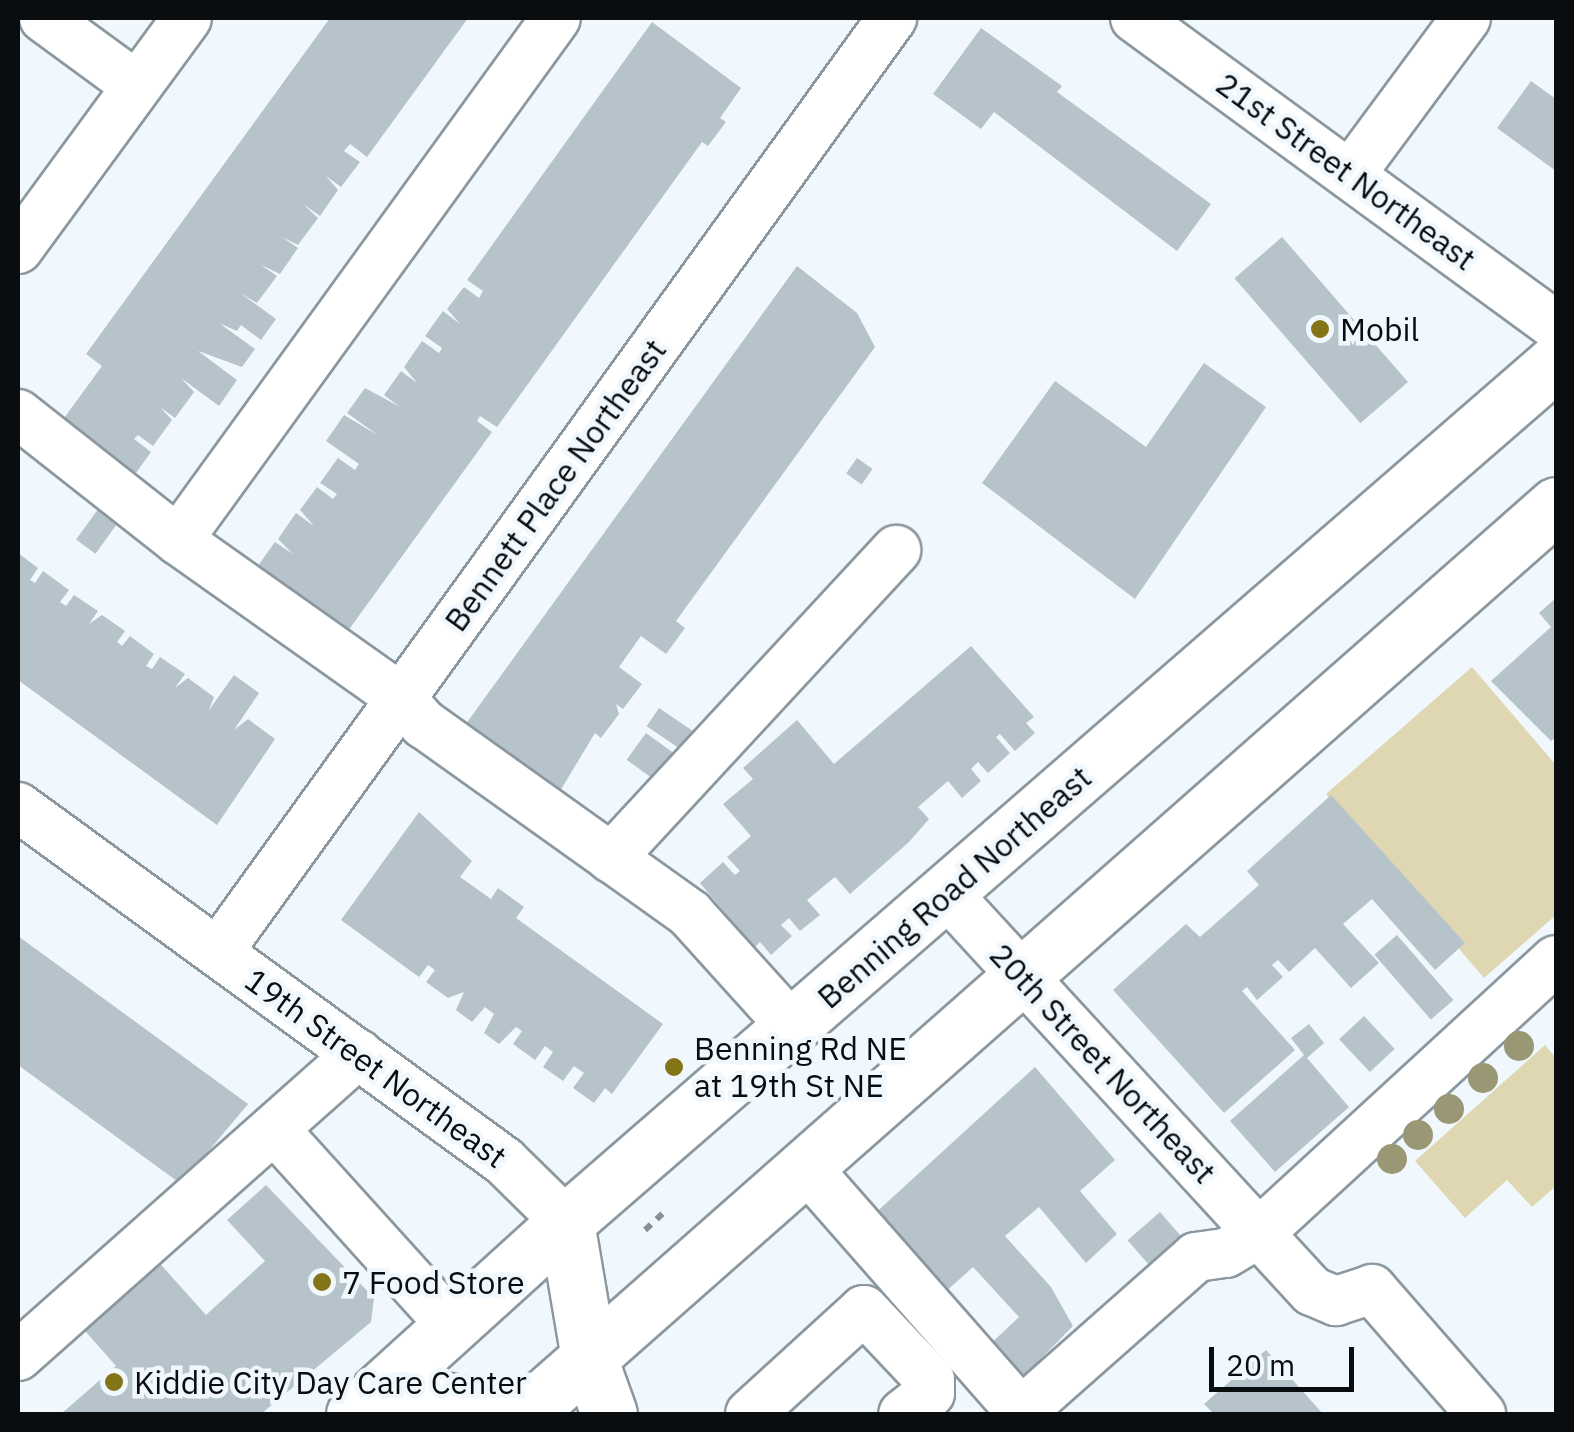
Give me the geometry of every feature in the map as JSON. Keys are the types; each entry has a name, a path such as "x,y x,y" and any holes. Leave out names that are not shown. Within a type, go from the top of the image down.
{"main road":[{"name":"Benning Road Northeast","path":"369,1401 566,1222 1556,362"},
{"path":"524,1414 1025,978 1556,505"},
{"path":"566,1222 588,1358 609,1414"},
{"path":"369,1401 514,1414"}],"street":[{"path":"44,18 137,86"},
{"path":"18,249 187,18"},
{"path":"178,540 556,18"},
{"name":"Bennett Place Northeast","path":"218,952 892,18"},
{"name":"21st Street Northeast","path":"1135,18 1556,326"},
{"path":"1350,175 1466,18"},
{"path":"18,414 178,540 402,698 424,724 690,914 793,1028"},
{"path":"611,858 896,550"},
{"name":"19th Street Northeast","path":"18,807 504,1160 566,1222"},
{"name":"20th Street Northeast","path":"946,893 1312,1291 1336,1301 1372,1288 1481,1414"},
{"path":"805,1166 1022,1413 1196,1257 1226,1253 1259,1233 1556,960"},
{"path":"19,1352 358,1054"},
{"path":"274,1129 451,1325"},
{"path":"750,1414 864,1310 930,1380 930,1392 903,1414"},
{"path":"903,1351 938,1319"}],"path":[{"path":"645,1230 663,1214"},
{"path":"639,1221 650,1239"}],"shaded area":[{"path":"1472,667 1556,765 1556,915 1484,978 1326,794"},
{"path":"1545,1045 1556,1058 1556,1186 1532,1207 1507,1180 1465,1218 1415,1161"}],"building":[{"path":"330,18 468,18 367,157 350,144 344,151 360,162 341,187 326,176 338,190 320,216 303,204 318,218 298,245 282,237 298,248 280,274 261,265 277,276 257,303 240,293 276,319 261,340 241,325 237,331 219,323 255,349 242,367 198,351 237,380 219,406 181,378 194,392 175,418 160,407 172,420 153,446 138,435 134,439 151,452 133,477 59,425 102,366 86,354"},
{"path":"652,22 741,88 720,118 726,122 708,146 702,142 497,427 480,416 477,421 492,432 345,635 255,570 275,542 293,554 278,539 296,513 314,526 300,510 317,487 333,499 337,494 320,483 338,458 355,470 359,464 326,441 344,415 379,436 347,413 365,388 400,407 384,395 401,371 417,383 404,367 422,341 439,353 442,348 425,336 443,311 460,324 447,309 464,287 479,298 483,291 467,280"},
{"path":"981,28 1062,86 1057,92 1211,204 1177,251 994,112 981,129 933,94"},
{"path":"1531,81 1556,99 1556,171 1497,128"},
{"name":"Mobil","path":"1282,237 1408,382 1360,423 1234,278"},
{"path":"797,266 857,313 875,347 676,621 685,628 666,654 641,636 619,667 642,684 623,709 616,704 619,714 601,738 595,733 557,796 463,728"},
{"path":"1204,363 1266,407 1135,599 982,483 1055,381 1146,447"},
{"path":"857,458 873,469 862,484 846,474"},
{"path":"99,508 118,522 95,554 76,540"},
{"path":"18,553 38,568 30,580 35,583 43,571 69,590 60,602 66,606 74,595 98,611 89,624 102,615 125,631 117,642 122,646 130,636 154,654 146,666 152,669 160,657 185,674 175,688 188,678 214,697 209,710 234,675 259,693 234,730 248,719 275,739 217,825 18,680"},
{"path":"1556,598 1556,737 1551,741 1491,681 1551,627 1539,613"},
{"path":"971,646 1034,717 1026,723 1035,733 1015,751 1000,734 996,737 1010,753 988,773 978,762 971,769 981,781 962,798 948,781 918,807 929,819 850,894 835,877 807,900 820,915 800,931 789,918 781,925 792,936 771,955 760,942 754,948 700,883 723,862 735,875 740,871 727,857 751,836 723,804 753,779 743,768 797,720 834,764"},
{"path":"659,708 696,733 684,751 647,726"},
{"path":"646,733 682,759 662,786 627,760"},
{"path":"1331,795 1465,943 1435,970 1372,899 1343,924 1379,963 1351,988 1315,948 1289,972 1278,960 1272,965 1283,977 1257,1000 1247,987 1242,991 1295,1050 1224,1113 1113,990 1186,924 1200,937 1259,885 1247,871"},
{"path":"419,812 472,861 460,877 491,899 498,888 524,907 516,918 663,1024 612,1094 605,1088 594,1103 573,1088 584,1073 574,1066 563,1081 543,1067 553,1052 545,1046 535,1060 513,1044 522,1031 516,1027 499,1044 484,1033 494,1014 485,1007 472,1022 456,1010 464,992 448,998 426,982 435,970 428,965 419,977 341,920"},
{"path":"1397,935 1453,1000 1431,1020 1374,955"},
{"path":"18,936 248,1104 181,1184 18,1065"},
{"path":"1364,1016 1395,1049 1370,1072 1339,1039"},
{"path":"1309,1024 1324,1043 1307,1058 1349,1107 1275,1172 1230,1121 1304,1055 1291,1038"},
{"path":"1035,1067 1115,1160 1080,1191 1117,1234 1086,1263 1039,1207 1005,1236 1051,1287 1073,1326 1017,1383 985,1349 1019,1317 973,1267 942,1295 871,1217"},
{"path":"266,1185 374,1298 371,1322 261,1414 61,1414 116,1366 79,1324 154,1257 206,1315 265,1261 227,1220"},
{"path":"1160,1212 1186,1242 1154,1270 1128,1240"},
{"path":"1266,1350 1323,1414 1214,1414 1204,1404"}],"place":[{"name":"Mobil","path":"1320,329"},
{"name":"Benning Rd NE at 19th St NE","path":"674,1067"},
{"name":"7 Food Store","path":"322,1282"},
{"name":"Kiddie City Day Care Center","path":"114,1382"}]}
